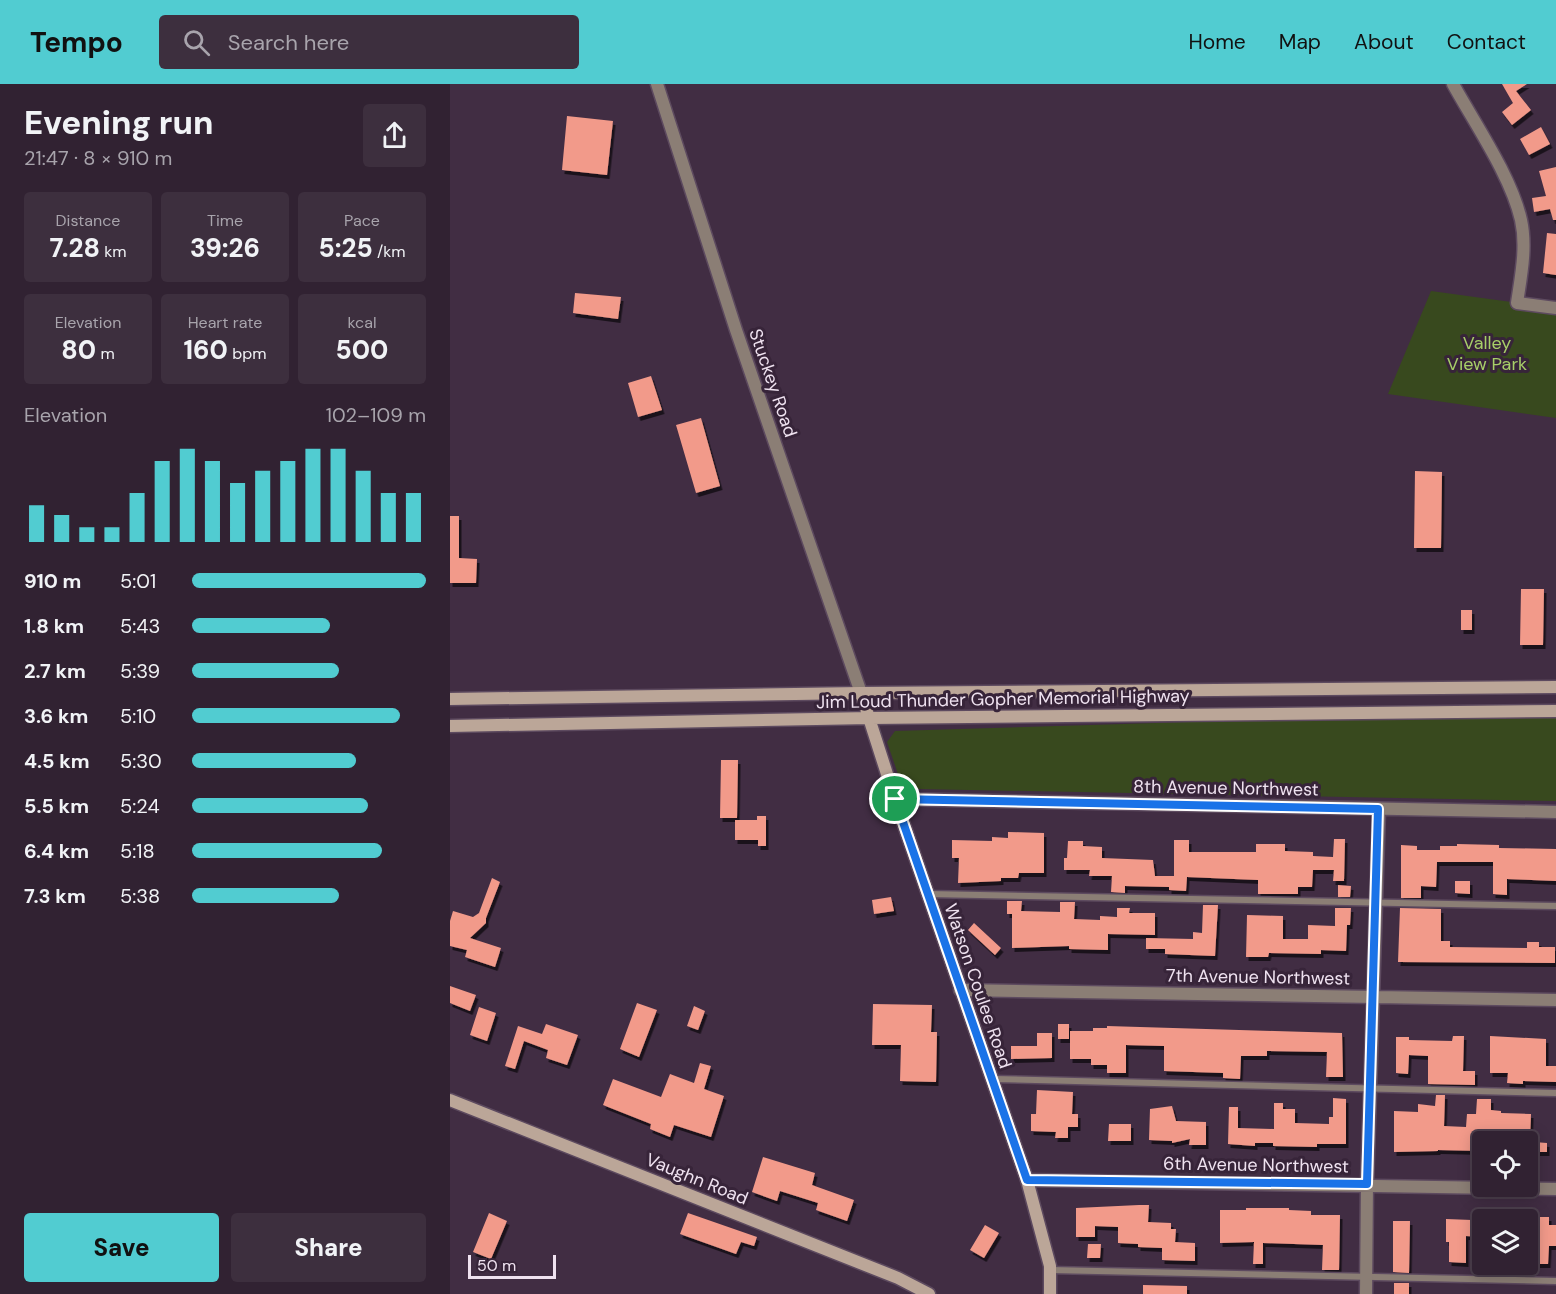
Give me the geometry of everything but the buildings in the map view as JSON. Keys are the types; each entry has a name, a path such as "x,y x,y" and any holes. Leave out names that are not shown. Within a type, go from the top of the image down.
{"main road":[{"name":"Jim Loud Thunder Gopher Memorial Highway","path":"450,699 1556,687"},
{"name":"Watson Coulee Road","path":"861,693 960,990 1027,1180 1050,1270 1050,1294"},
{"name":"Jim Loud Thunder Gopher Memorial Highway","path":"450,726 870,718 1556,711"},
{"name":"Vaughn Road","path":"450,1100 898,1278 929,1294"}],"street":[{"name":"Stuckey Road","path":"657,84 736,330 861,693"},
{"path":"1453,84 1509,184 1522,221 1524,251 1517,303 1556,308"},
{"name":"8th Avenue Northwest","path":"895,799 1556,812"},
{"path":"1366,1294 1378,809"},
{"name":"7th Avenue Northwest","path":"960,990 1556,1000"},
{"name":"6th Avenue Northwest","path":"1027,1180 1556,1189"}],"lane":[{"path":"928,894 1556,906"},
{"path":"991,1079 1556,1093"},
{"path":"1050,1270 1556,1281"}],"green space":[{"name":"Valley View Park","path":"1431,291 1556,308 1556,418 1388,394"},
{"path":"1556,711 1556,801 918,789 900,780 887,742 895,731"}],"route":[{"path":"895,799 1378,809 1367,1184 1027,1180 895,799"}]}
